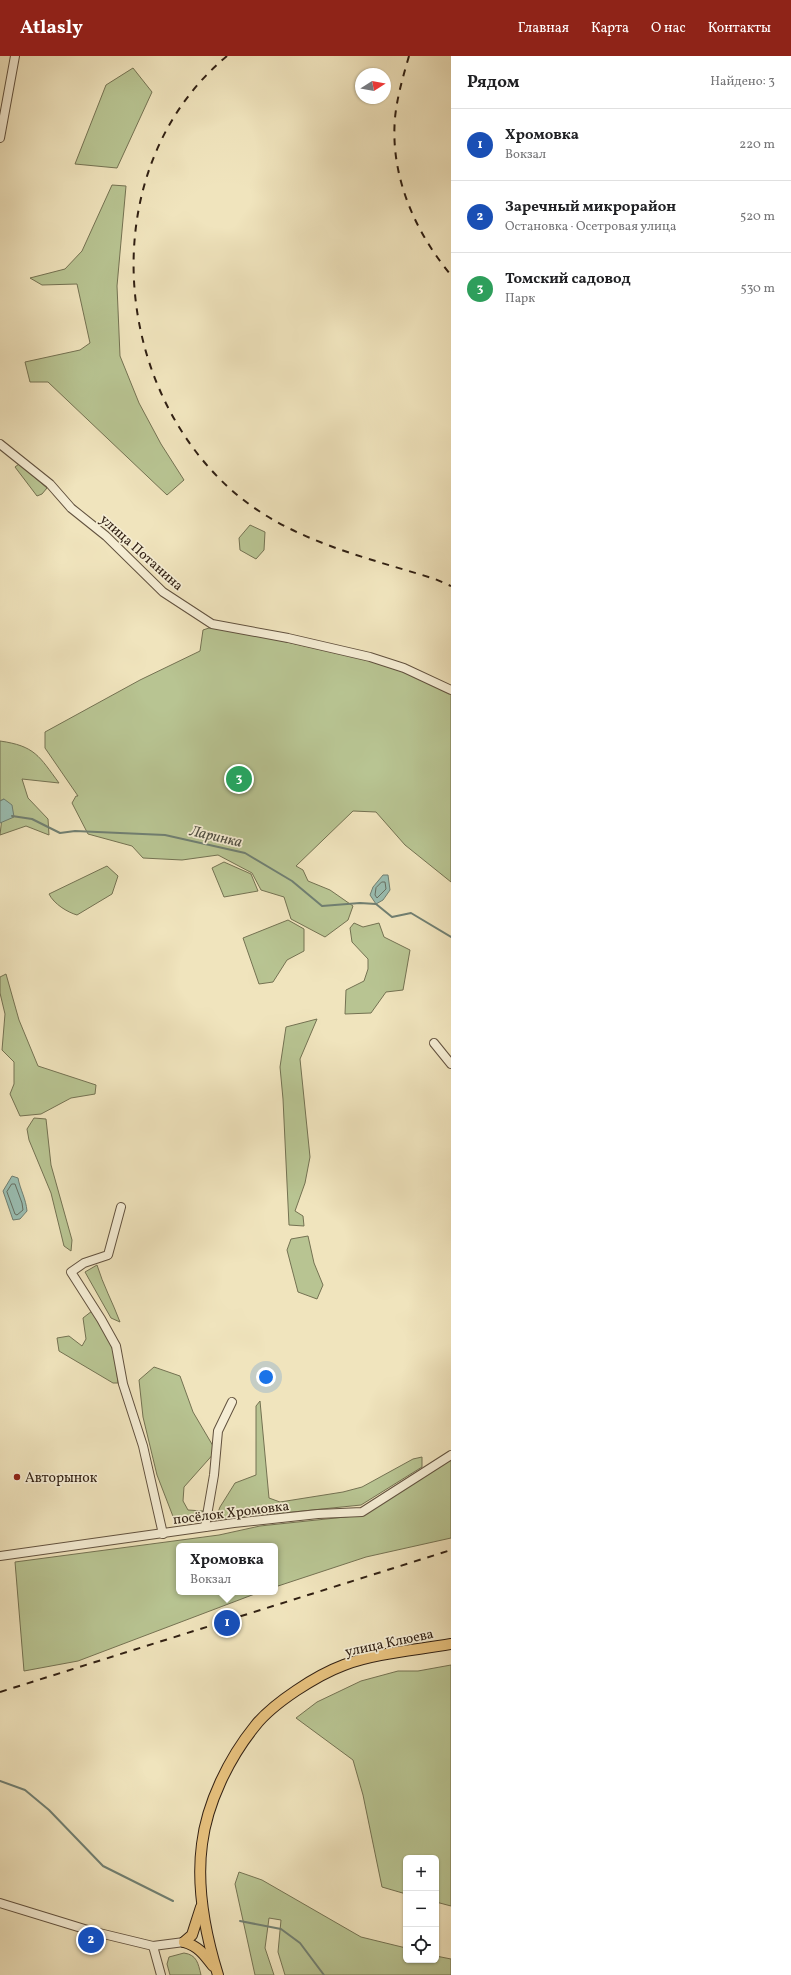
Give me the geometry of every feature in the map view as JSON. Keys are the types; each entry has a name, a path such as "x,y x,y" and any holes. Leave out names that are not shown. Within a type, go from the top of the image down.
{"main road":[{"name":"улица Клюева","path":"217,1973 202,1903 202,1844 206,1822 230,1764 256,1725 295,1692 344,1665 372,1658 451,1644"},
{"path":"184,1942 192,1935 202,1903"},
{"path":"184,1942 194,1945 202,1952 217,1973"}],"street":[{"path":"0,138 15,56"},
{"name":"улица Потанина","path":"0,444 50,484 71,508 106,536 163,592 212,624 338,648 404,668 451,690"},
{"path":"434,1043 451,1064"},
{"path":"121,1207 108,1255 84,1263 71,1272 101,1319 116,1346 123,1384 143,1446 163,1534"},
{"path":"205,1527 214,1475 218,1431 232,1402"},
{"name":"посёлок Хромовка","path":"0,1556 205,1527 318,1514 362,1512 451,1455"},
{"path":"0,1903 79,1928 153,1946 184,1942"},
{"path":"153,1946 161,1975"}],"green space":[{"path":"133,68 152,92 117,168 75,164 106,85"},
{"path":"112,185 126,186 117,286 120,356 139,403 161,444 184,480 167,495 48,382 30,382 25,362 80,350 90,343 77,284 42,285 30,278 65,269 82,251"},
{"path":"19,464 47,488 42,494 37,496 15,467"},
{"path":"250,525 265,532 264,550 256,559 240,550 239,538"},
{"path":"215,626 368,660 412,675 451,693 451,882 405,845 376,812 353,811 296,866 303,870 308,881 330,890 353,906 348,920 325,937 291,919 284,897 261,890 252,873 218,855 182,860 143,858 132,846 88,834 72,803 76,796 78,796 45,748 45,732 140,680 200,651 203,630"},
{"path":"0,741 12,743 29,749 41,759 59,783 22,779 28,798 48,819 49,835 26,826 0,835 4,799 0,801"},
{"path":"224,862 251,874 258,891 224,897 212,868"},
{"path":"107,866 118,876 112,894 77,915 61,907 51,898 49,894"},
{"path":"288,920 304,929 304,951 287,960 273,982 259,984 243,938"},
{"path":"354,923 363,927 379,923 384,937 410,950 403,990 386,992 371,1013 345,1014 346,990 364,981 368,969 368,959 352,942 350,928"},
{"path":"6,974 19,1020 38,1066 96,1085 95,1094 71,1098 41,1114 20,1116 10,1094 14,1084 14,1062 2,1050 5,1014 0,993 0,977"},
{"path":"317,1019 300,1059 310,1157 305,1183 295,1211 303,1216 304,1226 289,1225 280,1067 286,1027"},
{"path":"34,1118 46,1119 51,1165 72,1240 71,1251 64,1246 51,1193 29,1140 27,1129"},
{"path":"308,1236 314,1263 323,1285 317,1299 298,1292 287,1250 291,1239"},
{"path":"97,1265 120,1322 111,1318 85,1272"},
{"path":"92,1311 108,1338 115,1355 118,1383 113,1383 59,1351 57,1338 69,1336 82,1346 86,1339 83,1318"},
{"path":"154,1367 180,1376 193,1412 216,1451 184,1487 183,1501 188,1510 203,1511 201,1518 174,1519 157,1475 143,1417 139,1380"},
{"path":"260,1401 269,1498 280,1502 343,1492 362,1487 413,1459 422,1457 422,1467 361,1505 215,1520 220,1507 235,1483 256,1475 256,1406"},
{"path":"451,1459 451,1538 366,1557 278,1586 278,1543 176,1543 176,1595 252,1595 78,1661 24,1671 15,1562 219,1535 260,1526 364,1515"},
{"path":"451,1665 451,1906 439,1903 439,1855 403,1855 403,1893 382,1887 363,1795 353,1760 296,1718 317,1702 361,1681 398,1671 418,1671"},
{"path":"239,1872 262,1880 361,1937 403,1947 403,1963 439,1963 439,1957 451,1959 451,1975 285,1975 278,1952 281,1920 269,1918 265,1948 274,1975 255,1975 235,1884"},
{"path":"184,1953 192,1956 196,1960 201,1975 170,1975 167,1964 169,1957"}],"water":[{"path":"4,799 12,805 14,817 0,823 0,801"},
{"path":"383,875 388,875 390,890 383,900 376,904 370,895 373,887"},
{"path":"12,1176 18,1178 27,1211 20,1219 13,1220 3,1191"}],"waterway":[{"name":"Ларинка","path":"12,816 32,819 60,833 75,831 165,835 245,853 292,881 322,906 360,903 376,904 392,917 411,913 451,937"},
{"path":"0,1781 25,1790 49,1810 103,1866 173,1901"},
{"path":"240,1921 281,1929 300,1943 324,1975"}],"railway":[{"path":"227,56 185,101 155,153 138,210 134,270 140,330 159,387 188,440 227,486 250,505 274,520 325,544 352,554 435,579 451,586"},
{"path":"409,56 402,79 395,118 394,140 401,182 416,222 426,240 451,275"},
{"path":"0,1692 451,1550"}],"place":[{"name":"Томский садовод","path":"239,779"},
{"name":"Авторынок","path":"17,1477"},
{"name":"Хромовка","path":"227,1623"},
{"name":"Заречный микрорайон","path":"91,1940"}]}
